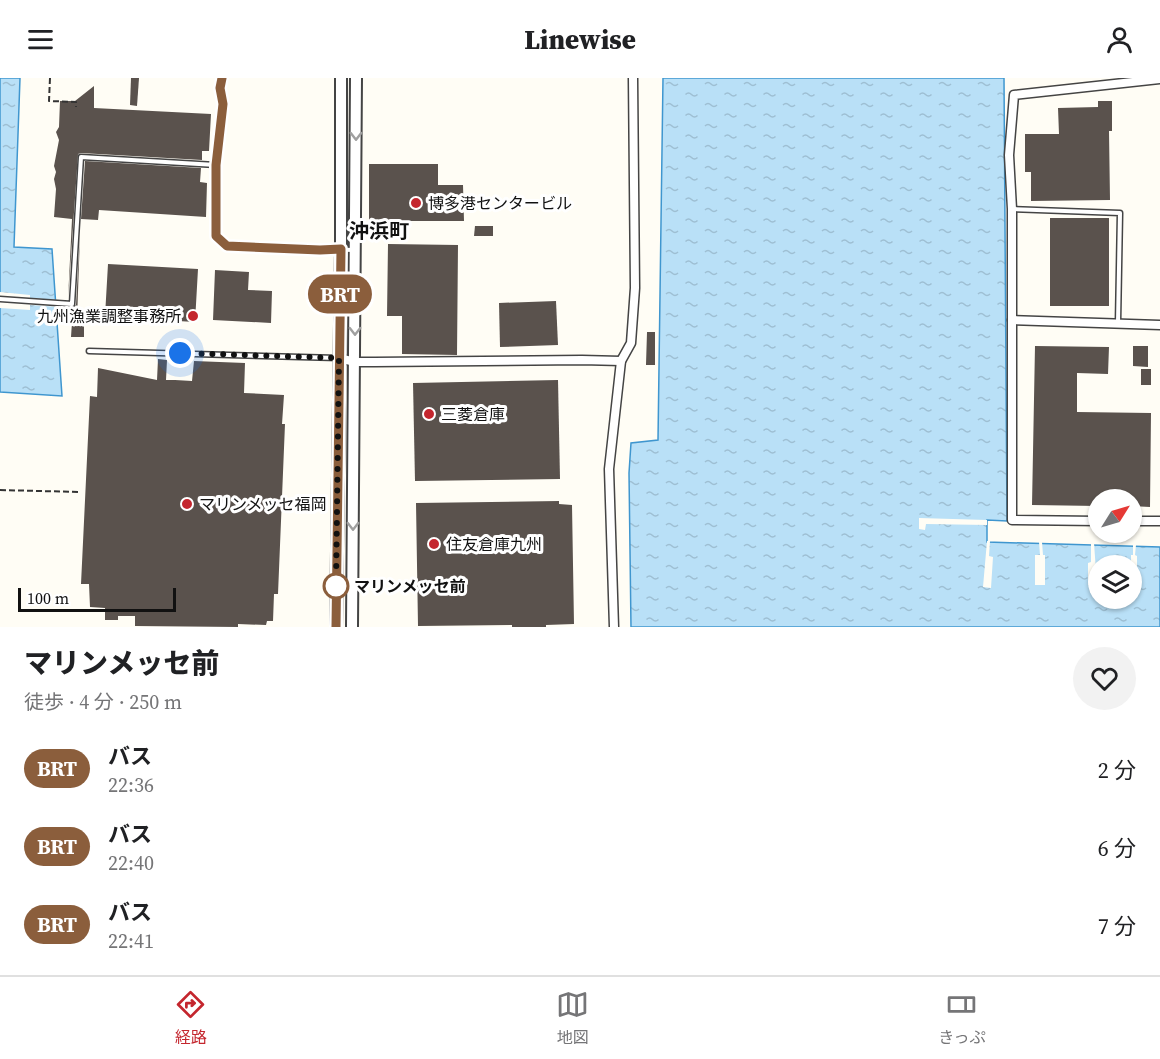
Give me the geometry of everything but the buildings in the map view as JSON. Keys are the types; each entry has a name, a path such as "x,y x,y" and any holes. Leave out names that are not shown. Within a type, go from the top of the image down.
{"street":[{"path":"336,627 341,78"},
{"path":"352,627 356,78"},
{"path":"614,627 609,469 621,361 631,343 635,288 633,78"},
{"path":"1088,521 1012,520 1010,155 1014,94 1160,79"},
{"path":"1012,320 1160,325"},
{"path":"339,358 355,362 621,361"},
{"path":"1142,521 1160,521"}],"lane":[{"path":"222,78 220,88 223,104 216,165 216,236 227,246 356,250"},
{"path":"0,299 72,304 81,157 216,165"},
{"path":"1012,208 1120,213 1118,324"},
{"path":"89,351 339,358"}],"path":[{"path":"50,78 49,101 76,102 76,107"},
{"path":"0,490 79,492"}],"water":[{"path":"0,78 20,78 14,247 52,249 62,396 0,392"},
{"path":"663,78 1004,78 1007,521 987,520 987,542 1160,547 1160,627 631,627 629,473 631,443 658,440"}],"pier":[{"path":"0,292 30,295 30,298 59,300 59,307 30,305 30,310 0,308"},
{"path":"919,518 987,520 987,525 926,524 925,530 919,529"},
{"path":"987,541 990,541 989,556 993,557 991,588 983,587"},
{"path":"1039,542 1042,542 1043,555 1045,555 1045,585 1035,585 1035,555 1040,555"},
{"path":"1091,543 1094,543 1095,555 1091,555"},
{"path":"1133,545 1136,545 1135,555 1133,555"}],"bus line":[{"name":"BRT","path":"222,78 220,88 223,104 216,165 216,236 227,246 341,249 336,627"}],"place":[{"name":"博多港センタービル","path":"416,203"},
{"name":"九州漁業調整事務所","path":"193,316"},
{"name":"三菱倉庫","path":"429,414"},
{"name":"マリンメッセ福岡","path":"187,504"},
{"name":"住友倉庫九州","path":"434,544"},
{"name":"マリンメッセ前","path":"336,586"}],"district":[{"name":"沖浜町","path":"379,231"}],"route":[{"path":"180,353 339,358 336,586"}]}
